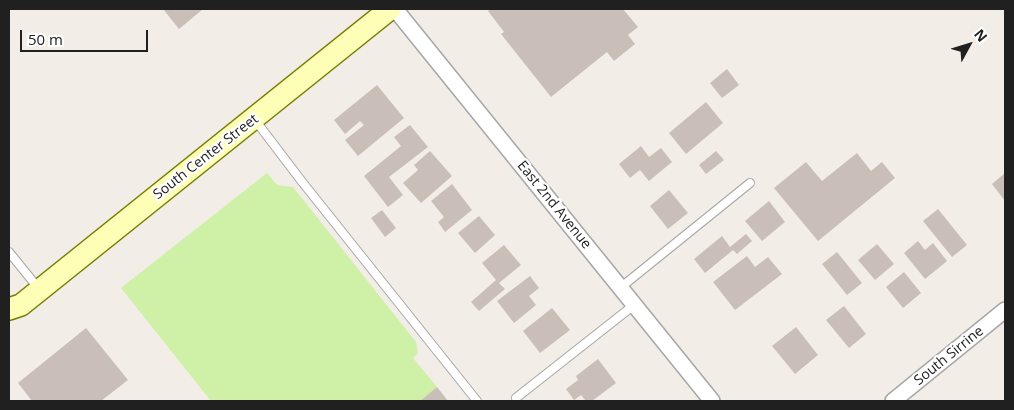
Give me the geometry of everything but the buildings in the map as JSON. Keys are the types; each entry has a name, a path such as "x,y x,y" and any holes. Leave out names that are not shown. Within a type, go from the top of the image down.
{"street":[{"name":"South Center Street","path":"9,326 15,307 39,290 390,9"},
{"name":"East 2nd Avenue","path":"395,9 712,401"},
{"name":"South Sirrine","path":"893,401 1005,310"}],"lane":[{"path":"254,119 477,401"},
{"path":"620,288 750,183"},
{"path":"9,252 39,290"},
{"path":"516,398 634,305"}],"green space":[{"path":"267,173 277,185 293,187 416,342 418,353 413,358 437,387 420,401 211,401 121,288"}]}
